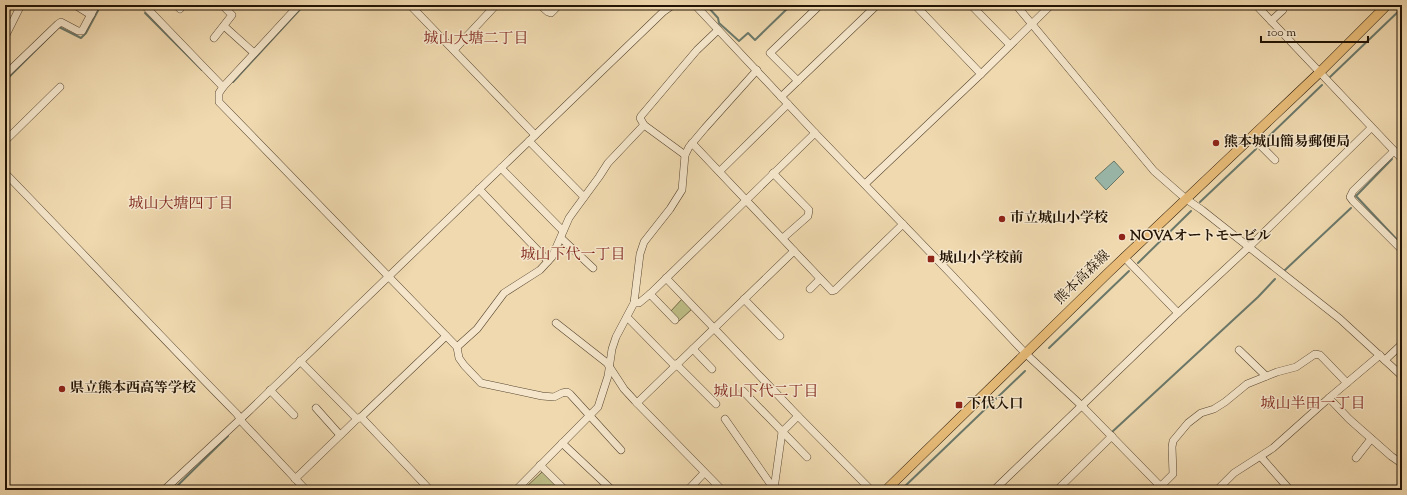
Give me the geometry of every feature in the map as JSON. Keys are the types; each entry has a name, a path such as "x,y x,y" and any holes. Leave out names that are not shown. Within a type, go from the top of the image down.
{"main road":[{"name":"熊本高森線","path":"886,490 1124,257 1319,73 1387,5"}],"street":[{"path":"5,37 21,5"},
{"path":"75,5 91,15"},
{"path":"5,75 61,22 78,31 82,31 96,5"},
{"path":"144,5 223,87"},
{"path":"214,38 232,15 222,5"},
{"path":"299,5 223,87 219,93 219,102 446,336 456,348 464,365 481,383 542,396 554,396 567,392 621,450"},
{"path":"410,5 535,136"},
{"path":"454,50 488,8 496,5"},
{"path":"540,5 551,13 559,5"},
{"path":"164,490 240,420 663,12 673,5"},
{"path":"798,81 770,53 820,5"},
{"path":"781,97 877,5"},
{"path":"915,5 981,74"},
{"path":"971,5 1010,45"},
{"path":"1016,5 1154,171 1186,199 1340,319 1402,376"},
{"path":"865,184 1051,5"},
{"path":"1256,5 1371,128 1400,157 1402,155"},
{"path":"1271,21 1283,10 1283,5"},
{"path":"699,6 718,30 1025,354 1082,406 1161,489 1173,474 1172,444 1180,430 1198,415 1225,402 1247,384 1285,369 1296,367 1317,354 1324,359 1347,383"},
{"path":"224,26 254,53"},
{"path":"685,154 644,125 640,118 697,50 718,30"},
{"path":"516,490 598,408 610,367 612,349 616,337 634,303 640,254 644,242 670,209 682,190 685,154 692,143 757,70"},
{"path":"5,141 60,87"},
{"path":"720,171 788,104"},
{"path":"456,348 477,329 504,293 540,270 552,257 569,218 608,164 644,125"},
{"path":"994,490 1371,128"},
{"path":"634,303 639,303 650,294 815,133"},
{"path":"1252,137 1275,160"},
{"path":"529,141 584,197"},
{"path":"692,143 832,291 835,290 903,224"},
{"path":"1394,151 1353,191 1350,197 1352,201 1402,250"},
{"path":"501,168 593,268"},
{"path":"5,173 155,331 237,414 240,420 306,490"},
{"path":"773,173 809,210 808,216 783,238"},
{"path":"479,189 548,261"},
{"path":"637,403 794,251"},
{"path":"1124,257 1178,314"},
{"path":"666,278 871,490"},
{"path":"810,289 820,279"},
{"path":"650,294 675,320"},
{"path":"744,299 780,336"},
{"path":"627,317 716,404"},
{"path":"556,323 610,367 624,388 637,403 721,490 793,490"},
{"path":"295,479 446,336"},
{"path":"1217,490 1234,473 1273,448 1347,383 1402,344"},
{"path":"693,349 712,369"},
{"path":"1239,350 1266,376"},
{"path":"300,361 430,490"},
{"path":"270,390 294,415"},
{"path":"743,391 807,457"},
{"path":"1329,398 1349,419 1394,459 1402,459"},
{"path":"316,408 340,435"},
{"path":"774,489 782,432 798,416"},
{"path":"725,419 774,489"},
{"path":"1062,488 1112,436"},
{"path":"1356,458 1371,439"},
{"path":"562,443 612,490"},
{"path":"1261,457 1290,490"},
{"path":"540,465 565,490"},
{"path":"688,490 704,473"}],"green space":[{"path":"682,299 692,309 679,321 670,312"},
{"path":"542,472 560,490 523,490"}],"shaded area":[{"path":"1114,161 1124,172 1106,190 1095,178"}],"waterway":[{"path":"5,81 59,27 81,38 86,33 101,5"},
{"path":"233,82 304,5"},
{"path":"708,7 718,18 719,23 739,41 748,33 755,40 791,5"},
{"path":"1330,77 1402,8"},
{"path":"145,13 202,70"},
{"path":"1264,141 1322,85"},
{"path":"1200,202 1256,149"},
{"path":"1392,159 1356,196 1402,245"},
{"path":"1285,270 1351,208"},
{"path":"1138,263 1191,211"},
{"path":"1049,348 1129,271"},
{"path":"1112,432 1258,297 1275,279"},
{"path":"901,490 1025,371"},
{"path":"173,490 228,436"}],"place":[{"name":"熊本城山簡易郵便局","path":"1216,143"},
{"name":"市立城山小学校","path":"1002,219"},
{"name":"NOVAオートモービル","path":"1122,237"},
{"name":"城山小学校前","path":"931,259"},
{"name":"県立熊本西高等学校","path":"62,389"},
{"name":"下代入口","path":"959,405"}],"district":[{"name":"城山大塘二丁目","path":"476,39"},
{"name":"城山大塘四丁目","path":"181,204"},
{"name":"城山下代一丁目","path":"573,255"},
{"name":"城山下代二丁目","path":"766,392"},
{"name":"城山半田一丁目","path":"1313,404"}]}
